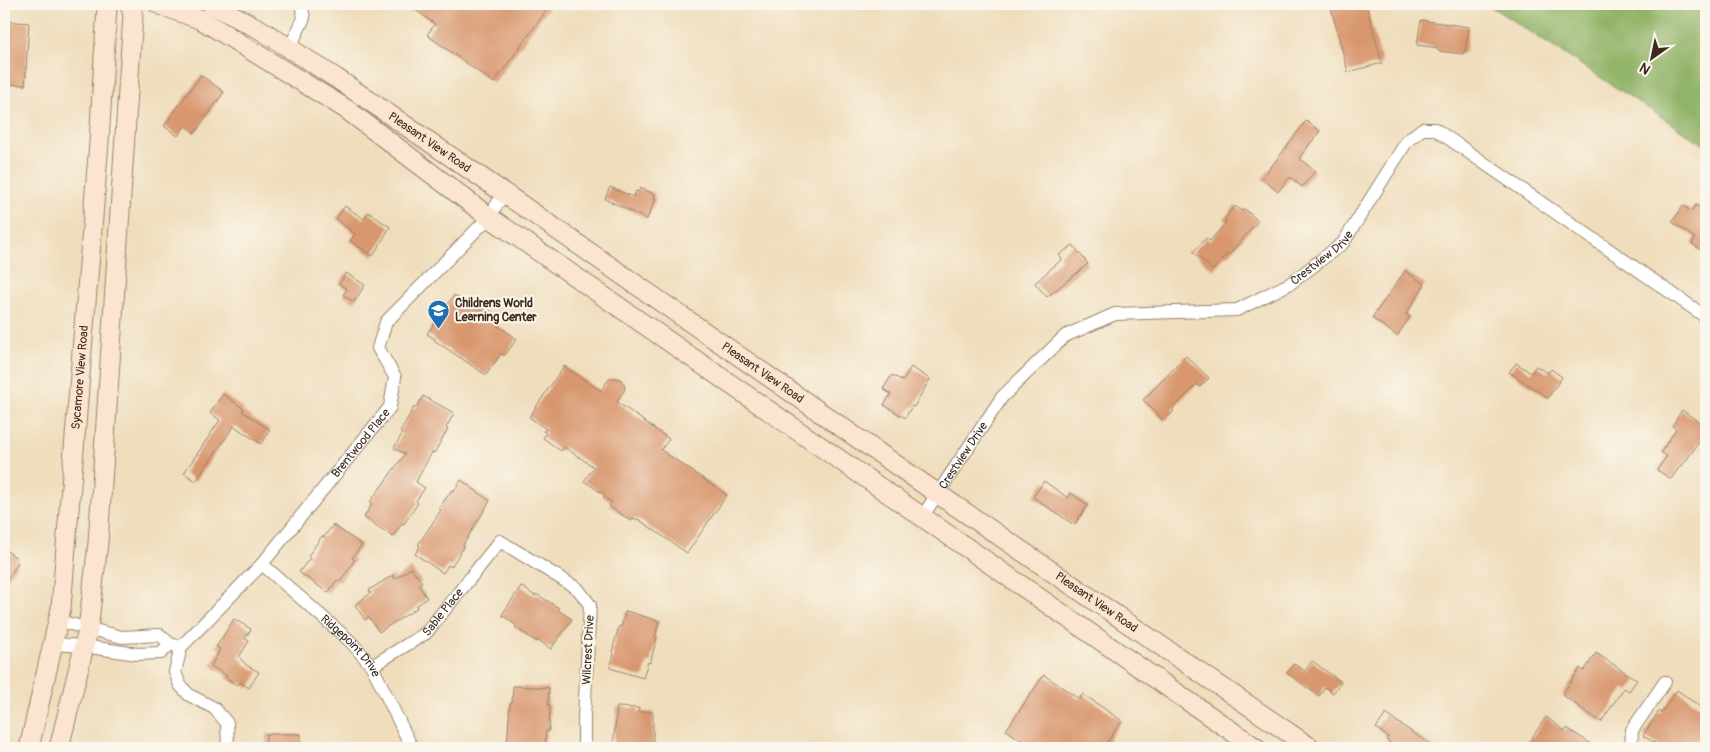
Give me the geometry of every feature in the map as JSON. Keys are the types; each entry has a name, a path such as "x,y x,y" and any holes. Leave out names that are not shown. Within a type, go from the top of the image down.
{"main road":[{"name":"Sycamore View Road","path":"29,748 61,608 108,4"},
{"path":"59,748 86,638 98,543 133,15 130,4"},
{"name":"Pleasant View Road","path":"158,4 202,20 346,110 490,217 1256,748"},
{"name":"Pleasant View Road","path":"211,4 290,47 938,494 1311,748"},
{"path":"236,4 250,13 260,30"},
{"path":"711,371 727,348"},
{"path":"74,440 104,442"}],"street":[{"path":"290,47 304,18 300,4"},
{"name":"Crestview Drive","path":"922,517 1002,397 1065,336 1115,314 1238,310 1291,284 1343,243 1406,141 1422,129 1435,129 1706,317"},
{"name":"Brentwood Place","path":"58,621 86,638 137,654 161,654 176,646 262,564 390,407 394,377 378,348 386,322 490,217 504,193"},
{"name":"Sable Place","path":"372,666 426,633 500,541"},
{"name":"Wilcrest Drive","path":"500,541 578,589 590,604 584,748"},
{"name":"Ridgepoint Drive","path":"262,564 351,642 372,666 412,748"},
{"name":"Brentwood Place","path":"52,644 86,638 160,635 176,646"},
{"path":"176,646 175,672 180,685 189,695 214,708 227,723 228,748"},
{"path":"1631,748 1632,730 1665,682"}],"green space":[{"path":"1487,4 1706,4 1706,146"}],"building":[{"path":"407,4 551,4 494,83 427,35 435,24"},
{"path":"1330,4 1366,4 1382,63 1348,72"},
{"path":"1421,20 1469,27 1465,52 1463,54 1438,51 1438,48 1417,45"},
{"path":"4,21 29,23 25,85 4,84"},
{"path":"201,75 224,92 195,133 185,126 178,136 164,126"},
{"path":"1306,121 1320,131 1299,158 1315,171 1302,187 1290,177 1278,192 1262,179"},
{"path":"610,187 633,197 636,191 639,192 640,188 655,194 654,198 656,199 647,219 605,199"},
{"path":"1696,205 1706,211 1701,218 1706,221 1706,254 1692,244 1695,238 1672,222 1683,206 1691,211"},
{"path":"345,206 364,219 368,212 390,227 373,256 350,241 355,234 336,219"},
{"path":"1235,206 1242,211 1245,209 1258,221 1228,256 1226,255 1213,270 1193,252 1206,238 1210,241 1227,221 1224,219"},
{"path":"1073,245 1088,264 1047,297 1035,283 1062,259 1059,255"},
{"path":"1405,271 1425,284 1406,314 1410,317 1397,336 1372,318"},
{"path":"346,273 365,285 354,302 343,295 347,289 339,284"},
{"path":"454,295 470,306 471,304 489,315 497,325 517,339 505,355 501,354 486,375 427,334"},
{"path":"1186,356 1209,378 1200,387 1197,384 1172,409 1174,411 1164,421 1143,400"},
{"path":"1516,363 1531,373 1536,366 1548,373 1551,369 1562,377 1548,398 1509,372"},
{"path":"564,366 601,391 609,379 620,379 625,389 617,402 669,439 661,450 727,495 687,553 638,519 634,518 631,521 609,506 612,502 603,497 605,495 584,481 594,467 564,447 561,451 543,438 546,433 543,431 546,429 529,417"},
{"path":"911,367 930,379 914,407 912,406 905,418 884,405 891,394 883,389 892,375 903,381"},
{"path":"223,394 244,409 242,411 270,430 261,444 234,426 196,481 184,473 220,420 210,413"},
{"path":"423,396 454,413 446,428 448,429 434,453 432,452 416,482 425,488 416,501 418,503 393,537 364,517 372,504 370,502 405,454 394,448 402,434 400,432 414,407 416,408"},
{"path":"1682,410 1706,427 1706,441 1702,438 1671,479 1657,470 1667,456 1661,452 1676,429 1672,426"},
{"path":"461,480 490,501 451,567 448,565 443,573 415,554 420,546 418,545 441,510 439,508"},
{"path":"1044,481 1068,498 1071,493 1088,505 1074,525 1033,497"},
{"path":"333,525 362,545 352,558 355,560 340,582 337,580 328,593 299,572 310,558 308,556 322,536 324,537"},
{"path":"4,549 17,558 15,561 18,563 4,585"},
{"path":"411,568 422,582 418,584 427,598 416,606 417,608 379,632 369,617 365,620 355,605 371,593 369,590 393,575 395,579"},
{"path":"521,586 535,596 536,594 559,608 558,610 572,619 551,649 515,627 516,625 502,615"},
{"path":"626,611 659,621 655,637 657,638 650,663 648,662 643,678 610,668 619,626 621,627"},
{"path":"234,619 251,629 245,639 249,641 239,657 246,665 259,672 249,688 240,682 238,685 211,666 220,649 216,647"},
{"path":"1596,653 1637,680 1629,691 1624,688 1601,722 1562,695 1580,668 1584,671"},
{"path":"1312,661 1341,682 1333,693 1325,687 1319,696 1287,673 1294,664 1305,671"},
{"path":"1044,675 1079,699 1083,694 1122,721 1103,748 1033,748 1006,730"},
{"path":"513,686 549,688 549,731 546,731 545,748 507,746"},
{"path":"1677,690 1706,711 1706,748 1664,748 1643,736 1659,711 1661,713"},
{"path":"617,707 639,708 638,712 653,712 653,748 613,748"},
{"path":"1386,714 1436,748 1397,748 1386,740 1388,737 1376,728"},
{"path":"1546,717 1565,731 1567,728 1597,748 1534,748 1528,744"},
{"path":"266,734 301,734 301,748 266,748"}],"place":[{"name":"Childrens World Learning Center","path":"439,329"}]}
